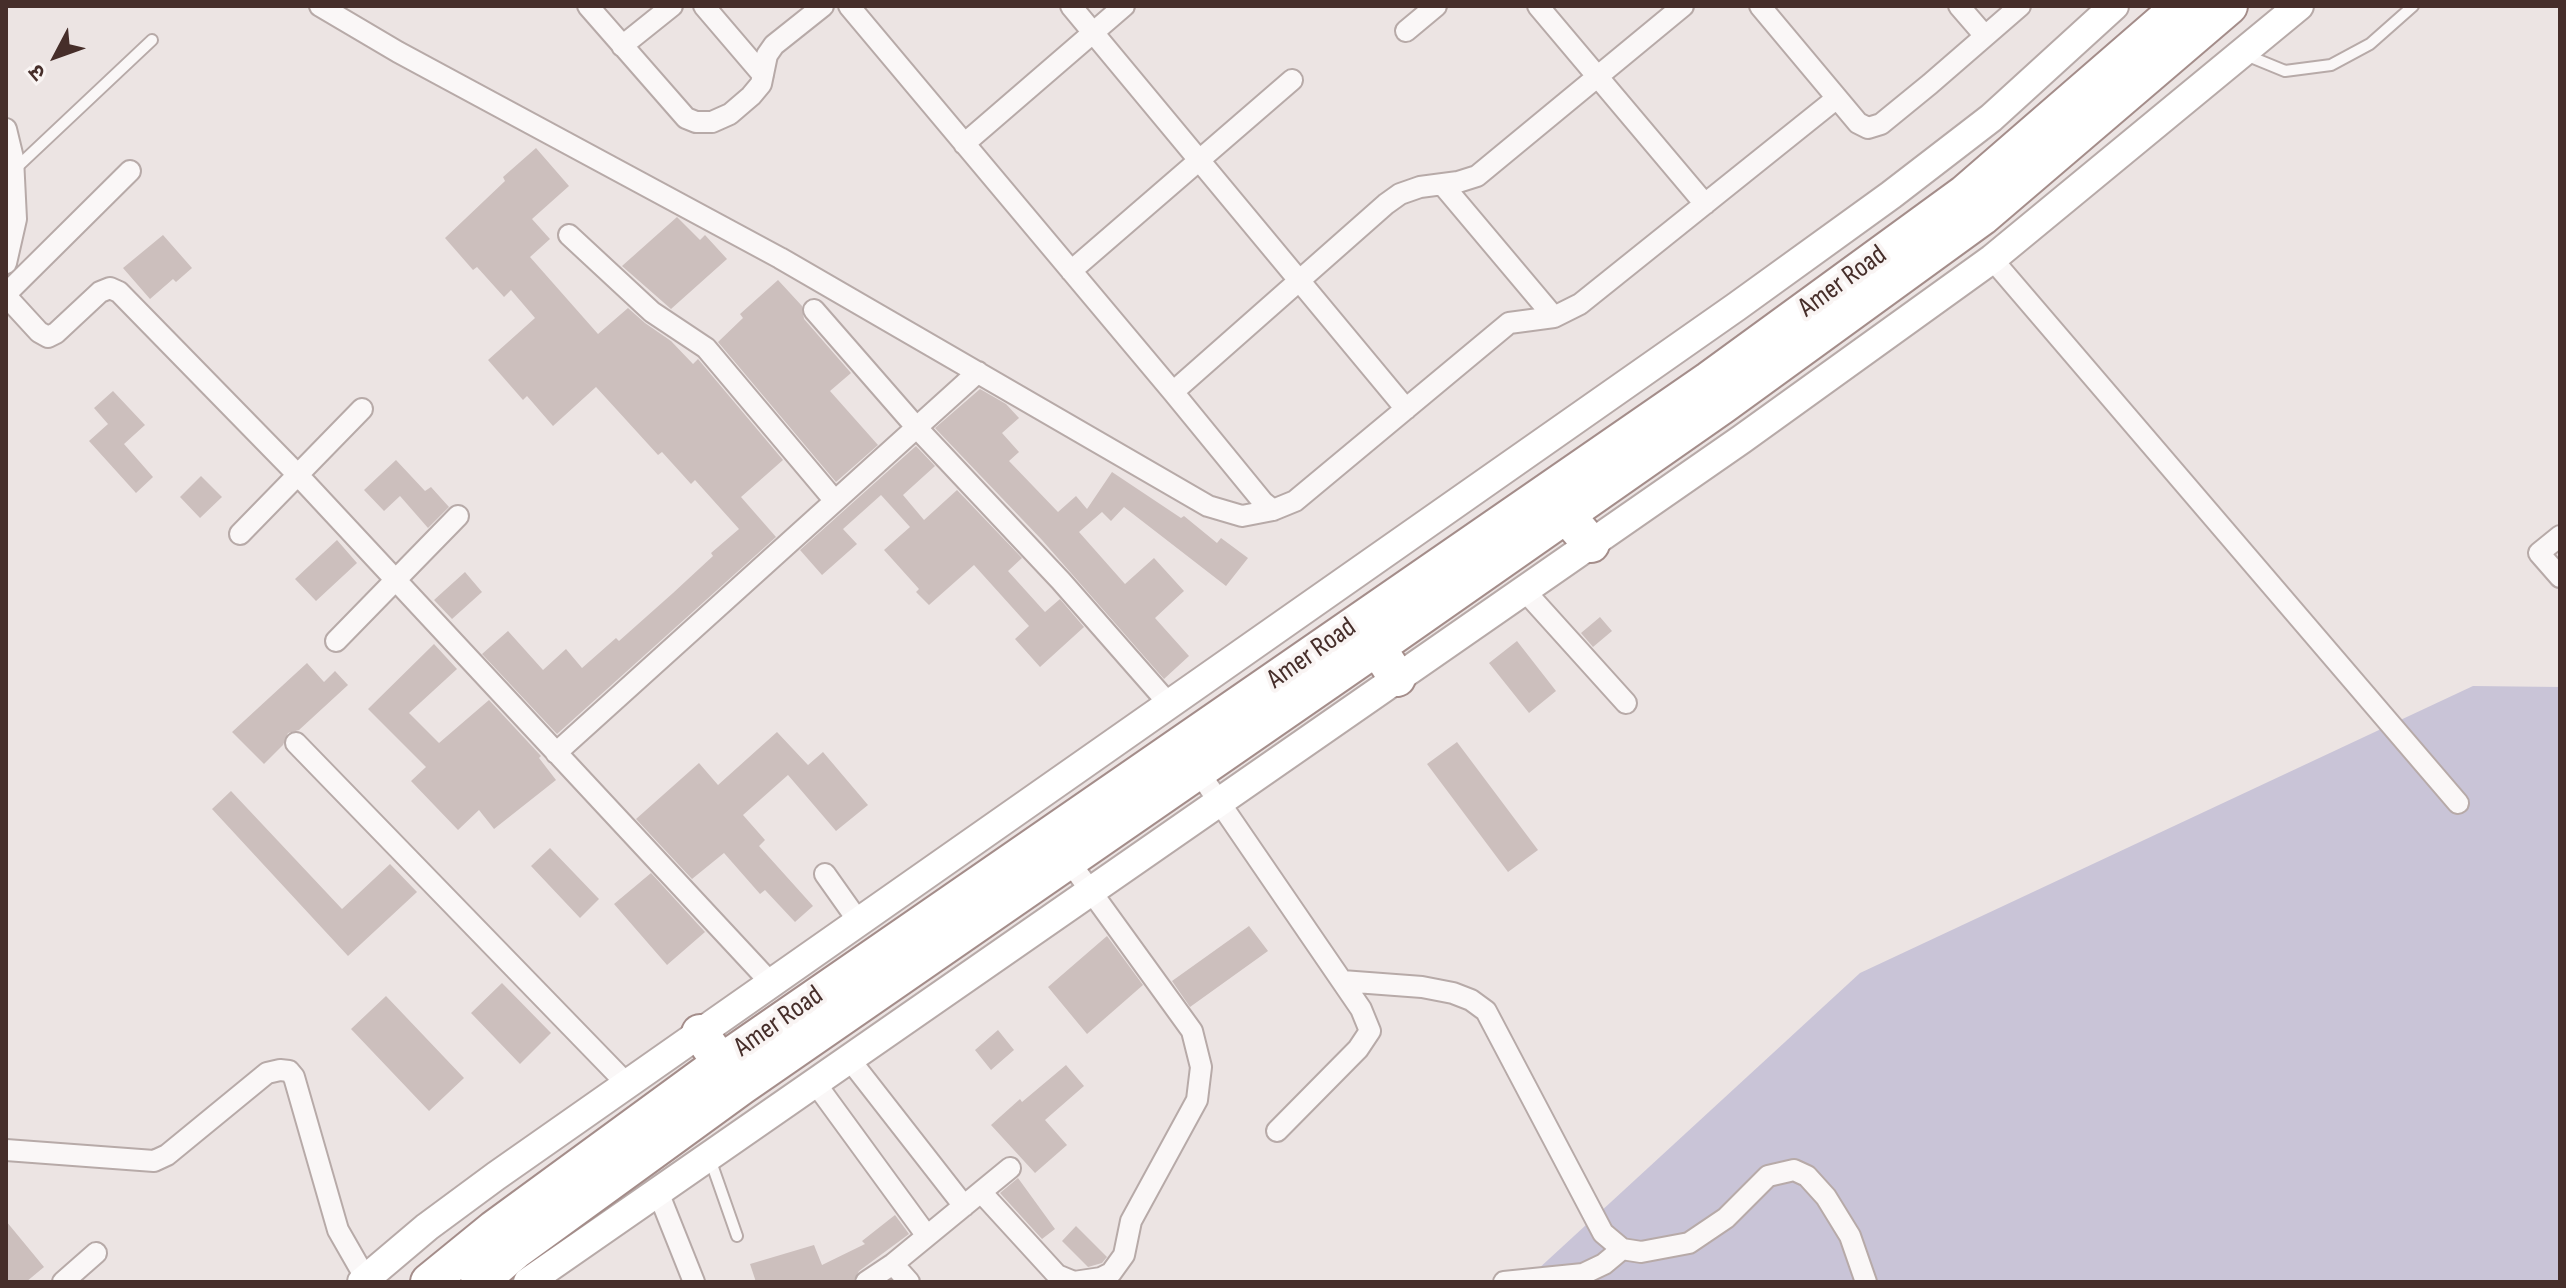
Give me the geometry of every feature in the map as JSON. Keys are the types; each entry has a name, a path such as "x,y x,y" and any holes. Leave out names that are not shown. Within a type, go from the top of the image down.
{"highway":[{"name":"Amer Road","path":"429,1282 494,1229 721,1063 1709,380 1964,194 2181,6"},
{"name":"Amer Road","path":"479,1282 515,1251 742,1086 1566,515 1982,217 2229,6"},
{"path":"1566,515 1591,544"},
{"path":"1377,647 1397,678"},
{"path":"700,1033 721,1063"}],"street":[{"path":"320,6 412,60 780,258 1208,506 1242,516 1273,510 1295,501 1509,323 1554,317 1580,304 1837,98"},
{"path":"588,6 686,118 696,122 712,122 730,114 761,84 767,55 774,45 823,6"},
{"path":"622,46 672,6"},
{"path":"704,6 763,75"},
{"path":"1071,6 1406,409"},
{"path":"964,144 1124,6"},
{"path":"1406,31 1436,6"},
{"path":"1538,6 1705,204"},
{"path":"1173,392 1400,194 1477,176 1683,6"},
{"path":"1760,6 1858,123 1868,128 1881,124 2020,6"},
{"path":"1959,6 1985,36"},
{"path":"6,1150 154,1161 167,1155 267,1073 289,1071 294,1077 338,1230 364,1280 427,1227 627,1084 1736,307 1891,195 1991,118 2114,6"},
{"path":"529,1282 1591,544 1992,259 2299,6"},
{"path":"854,8 964,144 1263,502 1273,510"},
{"path":"1071,271 1292,80"},
{"path":"6,129 14,170 16,219 6,263"},
{"path":"130,171 6,295 39,332 48,337 100,292 110,288 119,292 297,474 771,983"},
{"path":"1442,184 1554,317"},
{"path":"569,235 652,312 706,348 835,501"},
{"path":"1992,259 2458,803"},
{"path":"814,310 917,428 1061,581 1169,704"},
{"path":"556,753 978,372"},
{"path":"240,534 362,409"},
{"path":"336,641 458,516"},
{"path":"2560,536 2539,553 2560,577"},
{"path":"1524,590 1626,703"},
{"path":"296,743 627,1084"},
{"path":"1198,771 1361,1009 1370,1031 1358,1049 1277,1131"},
{"path":"981,1192 1057,1275 1074,1282 1101,1278 1111,1273 1124,1255 1131,1221 1197,1100 1201,1067 1192,1031 1069,861"},
{"path":"825,874 859,922"},
{"path":"1342,981 1422,987 1453,993 1471,1000 1486,1011 1603,1233 1622,1249 1641,1252 1689,1243 1726,1218 1768,1176 1794,1170 1807,1176 1826,1197 1850,1236 1866,1282"},
{"path":"850,1060 964,1206"},
{"path":"816,1084 927,1236"},
{"path":"866,1282 893,1264 1010,1168"},
{"path":"658,1192 694,1282"},
{"path":"1504,1282 1583,1274 1604,1264 1622,1249"},
{"path":"63,1282 96,1253"},
{"path":"893,1264 909,1282"}],"lane":[{"path":"2242,53 2285,71 2331,65 2370,44 2413,6"},
{"path":"14,170 152,40"},
{"path":"710,1157 737,1236"}],"shaded area":[{"path":"2473,686 2560,687 2560,1282 1524,1282 1860,973"}],"building":[{"path":"536,148 569,186 532,219 550,239 530,257 598,334 628,308 671,341 693,364 698,359 783,460 741,497 776,537 557,734 482,654 508,631 543,670 566,649 582,668 616,638 619,641 739,529 695,480 691,484 662,452 658,455 596,387 553,426 527,396 523,400 488,360 535,318 511,290 504,297 477,267 473,270 445,238 505,181 503,177"},
{"path":"677,217 700,240 705,235 727,259 671,309 622,266"},
{"path":"163,235 192,268 176,282 173,279 150,299 123,268"},
{"path":"778,280 802,306 804,319 851,373 830,391 878,445 836,482 718,342 743,318 740,314"},
{"path":"980,389 1006,404 1019,418 1002,433 1019,452 1009,461 1058,512 1076,496 1087,509 1112,472 1181,518 1184,516 1217,543 1221,538 1248,558 1226,586 1124,507 1111,521 1102,512 1079,532 1125,584 1154,558 1184,591 1155,618 1189,656 1164,679 1042,540 935,428"},
{"path":"113,391 145,425 124,444 153,477 136,493 89,441 108,424 94,408"},
{"path":"916,446 935,466 903,495 924,520 957,490 1022,558 1008,571 1045,612 1060,599 1084,627 1040,667 1015,639 1029,626 974,565 929,605 916,592 919,589 884,550 910,527 881,495 843,529 857,544 822,575 800,550"},
{"path":"396,460 425,491 431,487 449,507 428,528 400,496 384,511 364,490"},
{"path":"201,476 222,497 200,518 180,497"},
{"path":"337,540 357,563 316,601 295,579"},
{"path":"465,572 482,592 452,619 434,600"},
{"path":"1600,617 1612,631 1593,647 1581,633"},
{"path":"1517,641 1556,691 1529,713 1489,663"},
{"path":"434,644 457,669 409,713 439,743 489,700 541,756 539,758 556,780 494,829 479,810 458,830 411,781 426,767 368,709"},
{"path":"307,663 324,682 335,671 348,685 299,730 288,733 283,745 264,764 232,732"},
{"path":"777,732 808,765 823,752 868,805 836,831 788,775 743,815 765,840 759,846 813,906 795,922 765,890 760,894 724,853 692,879 636,819 699,763 718,785"},
{"path":"1457,742 1538,850 1508,872 1427,764"},
{"path":"231,791 342,909 390,864 417,892 348,956 212,809"},
{"path":"550,848 599,899 580,918 531,866"},
{"path":"651,873 705,932 667,965 614,904"},
{"path":"1249,926 1268,951 1190,1007 1172,981"},
{"path":"1107,936 1143,985 1087,1034 1048,987"},
{"path":"502,983 551,1033 520,1064 471,1013"},
{"path":"386,996 464,1078 429,1111 351,1029"},
{"path":"998,1030 1014,1050 991,1070 975,1050"},
{"path":"1066,1065 1084,1086 1045,1120 1067,1145 1035,1173 991,1125"},
{"path":"1018,1178 1055,1229 1042,1239 1000,1193"},
{"path":"895,1215 909,1234 859,1271 853,1282 756,1282 750,1264 814,1245 822,1265 865,1244 862,1241"},
{"path":"6,1221 44,1267 26,1282 6,1282"},
{"path":"1076,1226 1107,1257 1102,1263 1088,1267 1062,1241"}]}
